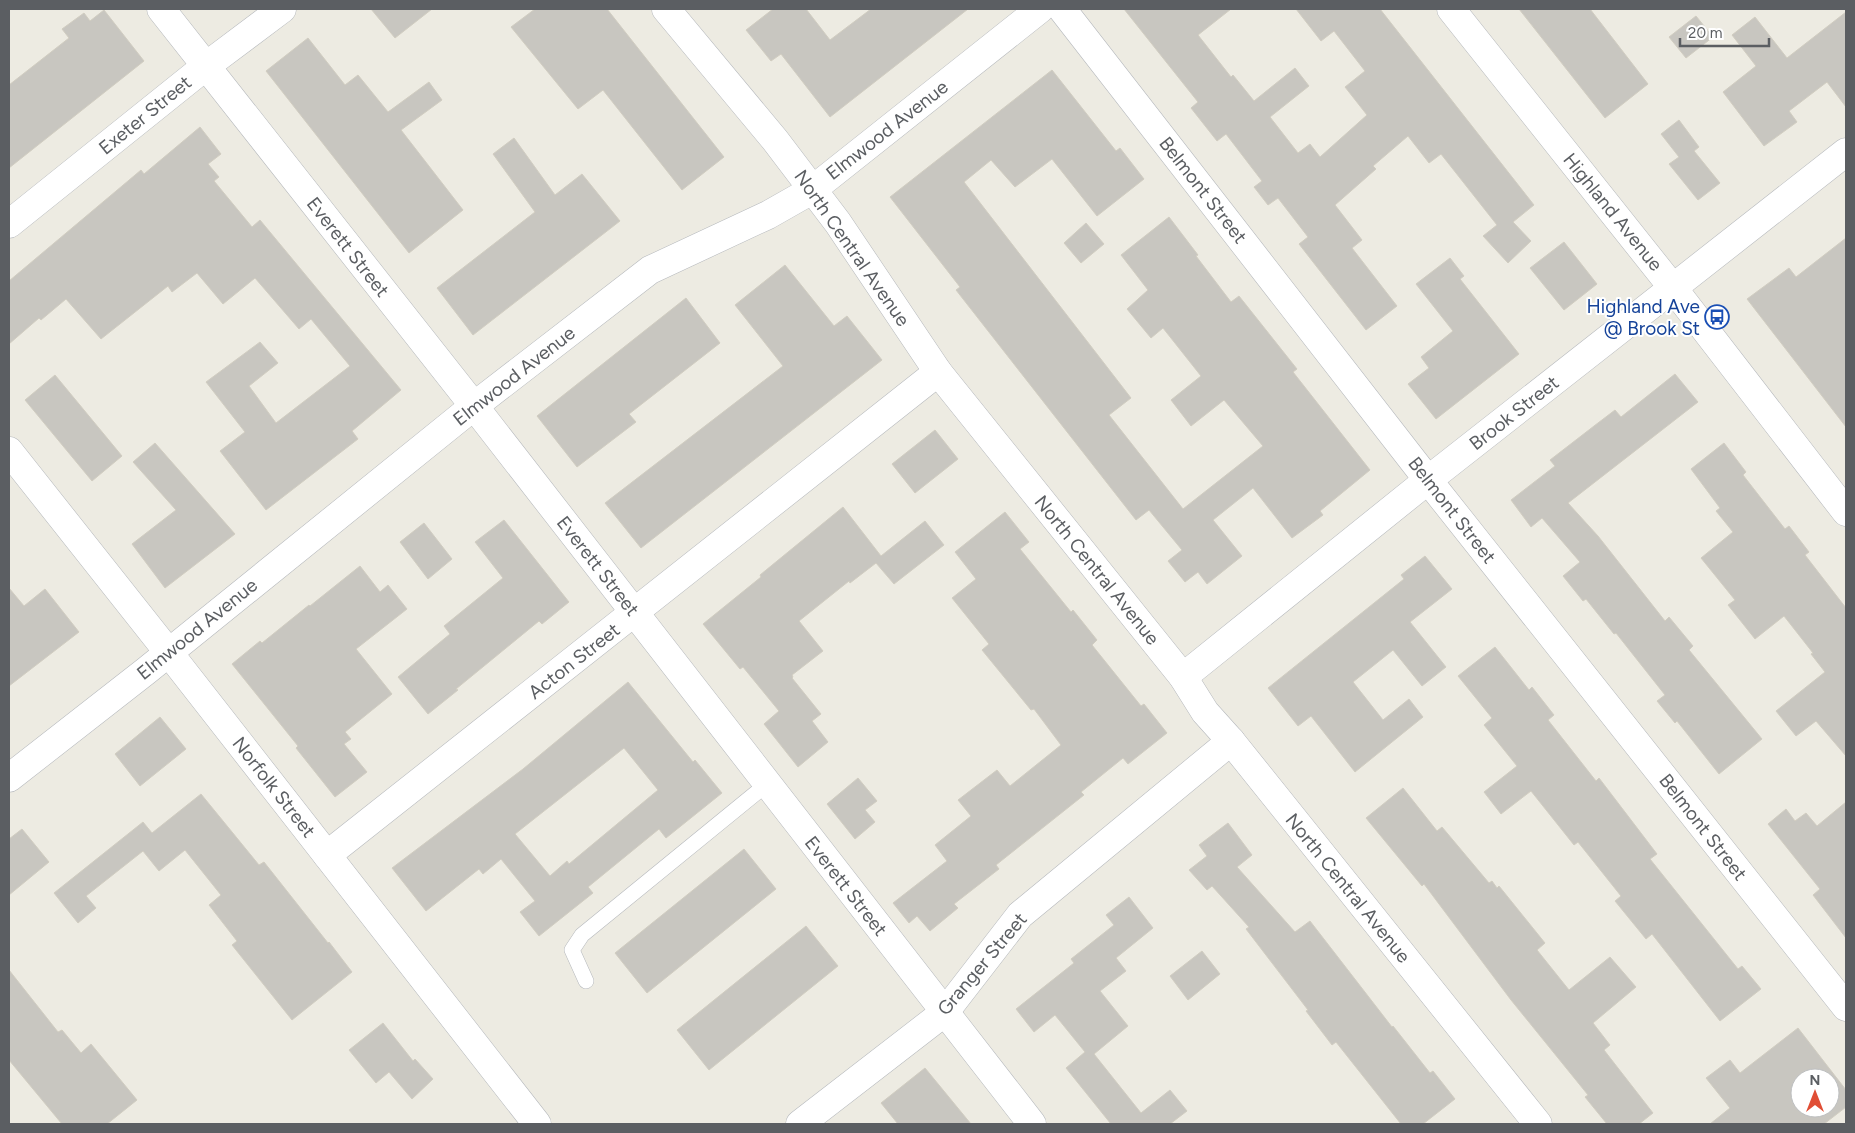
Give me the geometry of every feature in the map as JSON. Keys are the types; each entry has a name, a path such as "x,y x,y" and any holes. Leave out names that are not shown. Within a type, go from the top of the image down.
{"street":[{"name":"Everett Street","path":"161,9 474,406 1032,1124"},
{"name":"Exeter Street","path":"9,224 206,66 282,9"},
{"name":"North Central Avenue","path":"666,9 775,140 838,223 938,372 1183,677 1205,712 1231,741 1538,1124"},
{"name":"Elmwood Avenue","path":"9,778 169,653 474,406 650,270 768,215 812,190 1040,9"},
{"name":"Belmont Street","path":"1062,9 1428,480 1846,1007"},
{"name":"Highland Avenue","path":"1451,9 1674,288 1846,512"},
{"name":"Brook Street","path":"1183,677 1428,480 1846,152"},
{"name":"Acton Street","path":"326,855 938,372"},
{"name":"Norfolk Street","path":"9,451 537,1124"},
{"name":"Granger Street","path":"800,1124 945,1012 1020,915 1231,741"}],"lane":[{"path":"586,981 572,950 582,935 767,784"}],"building":[{"path":"371,9 432,9 395,38"},
{"path":"535,9 607,9 724,157 682,190 603,90 578,109 511,27"},
{"path":"773,9 806,9 830,40 871,9 968,9 830,117 781,54 771,61 746,30"},
{"path":"1124,9 1231,9 1198,35 1231,77 1233,75 1254,101 1295,68 1309,86 1270,117 1298,153 1310,144 1320,157 1367,115 1345,87 1365,71 1334,31 1321,41 1296,9 1380,9 1534,205 1513,222 1531,241 1508,263 1483,236 1497,225 1441,154 1429,163 1408,136 1373,166 1376,169 1335,205 1362,240 1352,248 1397,306 1366,330 1299,244 1308,237 1278,198 1268,205 1254,187 1262,181 1226,134 1217,141 1191,108 1198,102"},
{"path":"1519,9 1590,9 1648,84 1605,118"},
{"path":"104,10 144,61 9,168 9,85 69,38 62,29 84,13 90,21"},
{"path":"1846,12 1846,107 1827,82 1789,111 1797,122 1764,146 1723,92 1756,66 1732,35 1755,17 1787,58"},
{"path":"1696,16 1713,37 1686,58 1669,37"},
{"path":"308,38 345,85 358,75 388,112 429,82 442,100 401,130 463,210 409,253 266,71"},
{"path":"1052,70 1116,151 1120,148 1144,179 1097,216 1052,159 1015,187 991,160 964,182 1131,398 1109,415 1183,509 1263,446 1224,400 1191,426 1171,400 1201,376 1163,328 1151,338 1127,309 1148,290 1121,255 1169,217 1231,302 1239,296 1297,369 1293,372 1370,470 1320,511 1323,515 1292,538 1253,488 1213,520 1242,556 1207,584 1198,572 1185,582 1168,561 1182,550 1149,510 1136,520 956,290 960,287 890,197"},
{"path":"1679,120 1699,147 1694,151 1720,183 1698,200 1669,164 1679,157 1661,134"},
{"path":"200,127 221,154 208,164 219,177 214,181 252,227 260,220 401,390 352,431 358,439 266,510 220,451 245,432 206,382 260,342 278,363 249,386 276,423 350,366 311,319 299,329 255,278 223,304 197,273 172,292 168,286 101,339 66,299 41,320 39,318 9,344 9,281 141,170 144,174"},
{"path":"514,138 555,195 582,174 620,221 473,335 437,288 535,212 493,154"},
{"path":"1086,223 1104,244 1081,263 1064,243"},
{"path":"1846,238 1846,427 1747,299 1789,268 1796,277"},
{"path":"1564,242 1597,284 1564,310 1530,268"},
{"path":"1450,258 1464,276 1460,279 1519,354 1436,419 1408,384 1429,368 1421,357 1453,331 1416,284"},
{"path":"785,265 834,326 847,316 882,360 641,548 605,503 783,366 735,305"},
{"path":"686,298 720,343 629,414 636,422 577,467 537,416"},
{"path":"1675,374 1698,402 1568,503 1598,536 1665,621 1669,617 1693,646 1689,650 1762,739 1719,774 1677,721 1675,723 1657,701 1665,695 1616,633 1614,634 1586,599 1583,601 1563,576 1580,562 1542,518 1531,527 1511,500 1555,466 1550,460 1594,426 1615,410 1621,417"},
{"path":"55,375 122,456 92,481 25,400"},
{"path":"935,430 958,459 915,493 892,464"},
{"path":"155,443 235,534 165,588 132,544 176,510 133,462"},
{"path":"1724,443 1746,472 1743,475 1785,529 1789,526 1809,552 1805,555 1846,608 1846,756 1816,721 1796,736 1776,711 1825,672 1811,654 1813,653 1784,616 1755,639 1728,605 1735,600 1701,558 1733,532 1716,511 1720,508 1691,469"},
{"path":"843,507 881,556 925,521 944,545 894,584 876,563 850,583 849,581 799,621 823,651 792,675 792,678 821,714 812,721 828,742 798,767 764,724 779,711 743,667 740,669 703,624"},
{"path":"1005,512 1029,542 1020,549 1071,612 1073,610 1097,640 1092,645 1141,706 1144,704 1167,733 1128,764 1123,758 1081,792 1084,795 996,865 999,869 954,904 958,908 930,931 917,916 909,923 893,903 947,861 935,845 971,816 958,800 997,770 1010,786 1061,745 1034,709 1031,710 982,650 989,644 952,598 976,579 955,552"},
{"path":"504,520 569,602 542,624 539,621 428,714 398,677 450,634 444,626 503,578 475,542"},
{"path":"424,523 452,559 428,579 400,542"},
{"path":"1425,556 1452,589 1410,622 1446,667 1422,686 1393,650 1353,682 1383,720 1409,699 1423,717 1355,772 1311,716 1298,726 1268,688 1404,579 1401,575"},
{"path":"360,566 380,592 388,585 407,609 356,649 392,694 345,732 351,739 344,744 367,772 335,797 296,748 298,746 232,664 260,641 262,643"},
{"path":"9,588 24,606 45,589 79,632 9,686"},
{"path":"1495,647 1529,690 1532,687 1554,715 1548,720 1596,781 1599,778 1657,854 1650,859 1738,969 1742,966 1761,989 1720,1021 1652,934 1646,939 1615,901 1621,896 1578,842 1574,845 1531,791 1501,814 1484,792 1517,766 1484,725 1492,718 1458,676"},
{"path":"628,682 693,762 695,760 722,793 666,838 659,829 588,887 593,893 539,936 520,912 535,901 501,859 483,874 479,869 426,911 392,868 523,769","holes":["624,748 658,790 569,864 567,861 550,876 515,834"]},
{"path":"160,717 186,749 140,786 115,754"},
{"path":"858,778 877,801 865,810 875,822 855,839 827,804"},
{"path":"1403,788 1437,831 1442,827 1489,883 1492,881 1497,888 1499,886 1545,943 1537,950 1569,990 1610,957 1636,987 1593,1023 1610,1045 1604,1050 1653,1113 1639,1124 1607,1124 1585,1097 1588,1095 1511,1000 1424,884 1422,886 1366,818"},
{"path":"201,794 259,865 264,862 352,972 292,1020 232,945 237,941 209,905 221,895 185,850 159,871 143,851 86,896 96,908 78,923 54,893 143,822 152,833"},
{"path":"1846,802 1846,938 1813,895 1820,889 1768,824 1786,809 1795,821 1806,813 1817,826"},
{"path":"1228,823 1252,855 1237,867 1295,932 1310,921 1392,1027 1430,1073 1433,1071 1455,1099 1423,1124 1401,1124 1336,1042 1332,1045 1306,1011 1308,1010 1246,929 1249,927 1212,886 1207,890 1189,870 1207,856 1199,845"},
{"path":"22,829 49,862 9,895 9,839"},
{"path":"744,849 776,889 647,993 615,953"},
{"path":"1129,897 1153,928 1116,958 1126,971 1100,991 1128,1026 1094,1054 1141,1113 1170,1090 1187,1111 1170,1124 1111,1124 1066,1068 1085,1052 1055,1015 1034,1032 1016,1009 1074,963 1071,959 1114,925 1106,915"},
{"path":"806,926 838,966 709,1070 677,1030"},
{"path":"1202,951 1220,974 1188,1000 1170,976"},
{"path":"9,970 58,1032 62,1030 81,1053 91,1044 137,1100 107,1124 62,1124 9,1060"},
{"path":"383,1023 413,1061 415,1059 433,1079 412,1099 389,1072 376,1083 349,1050"},
{"path":"1798,1028 1829,1068 1790,1068 1790,1118 1832,1118 1824,1124 1710,1124 1730,1108 1706,1078 1730,1060 1740,1073"},
{"path":"925,1068 971,1124 898,1124 881,1103"},
{"path":"1840,1082 1846,1090 1846,1107 1840,1112"}],"place":[{"name":"Highland Ave @ Brook St","path":"1717,317"}]}
